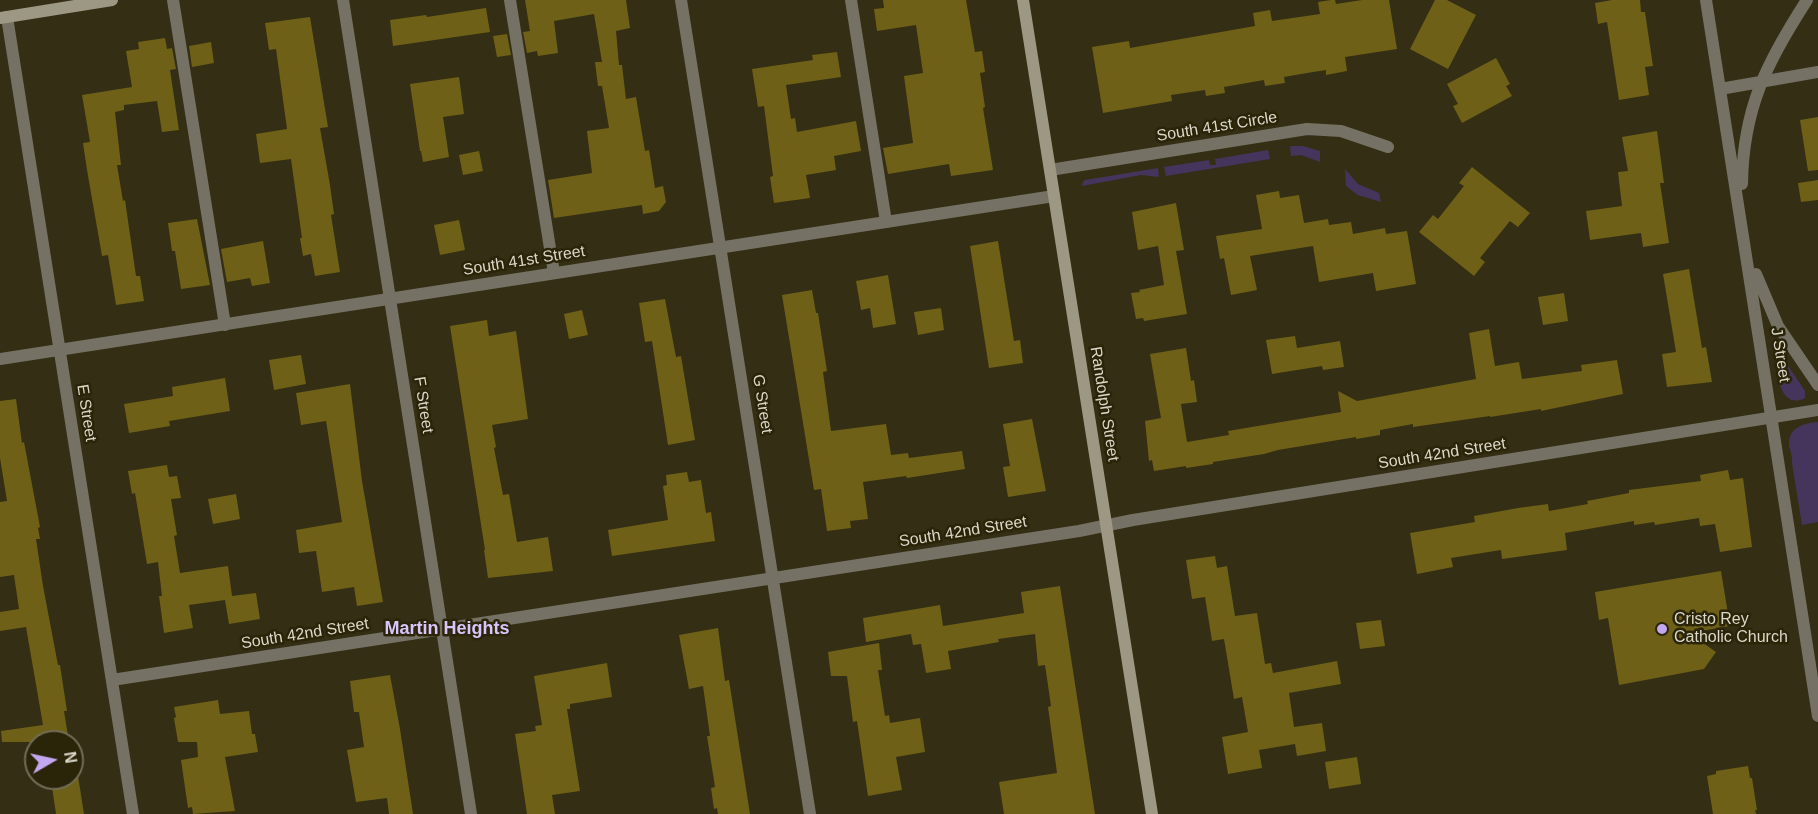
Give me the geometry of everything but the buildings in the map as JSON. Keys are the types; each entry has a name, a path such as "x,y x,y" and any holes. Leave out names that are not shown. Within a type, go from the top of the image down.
{"main road":[{"path":"4,17 112,0"},
{"name":"Randolph Street","path":"1023,0 1152,814"}],"street":[{"path":"173,0 225,325"},
{"name":"F Street","path":"343,0 471,814"},
{"path":"510,0 555,273"},
{"name":"G Street","path":"681,0 810,814"},
{"path":"851,0 886,222"},
{"name":"J Street","path":"1706,0 1818,716"},
{"path":"1807,0 1786,33 1762,81 1747,124 1742,184 1746,249 1778,326 1818,385"},
{"name":"E Street","path":"4,17 133,814"},
{"path":"1720,88 1818,72"},
{"name":"South 41st Circle","path":"1050,170 1307,129 1341,131 1388,147"},
{"name":"South 41st Street","path":"0,359 1054,196"},
{"name":"South 42nd Street","path":"112,680 773,579 1818,411"}],"shaded area":[{"path":"1290,146 1303,146 1320,151 1320,162 1301,155 1291,156"},
{"path":"1268,150 1270,159 1166,176 1164,167 1209,160 1210,165 1216,165 1215,159"},
{"path":"1158,168 1159,177 1141,175 1082,186 1085,180"},
{"path":"1345,169 1358,184 1379,193 1381,202 1358,195 1346,186"},
{"path":"1787,364 1805,391 1805,398 1792,400 1783,392 1778,379 1777,366"},
{"path":"1818,422 1818,522 1802,525 1789,446 1790,438 1799,427"}],"place":[{"name":"Cristo Rey Catholic Church","path":"1662,629"}],"district":[{"name":"Martin Heights","path":"447,629"}]}
